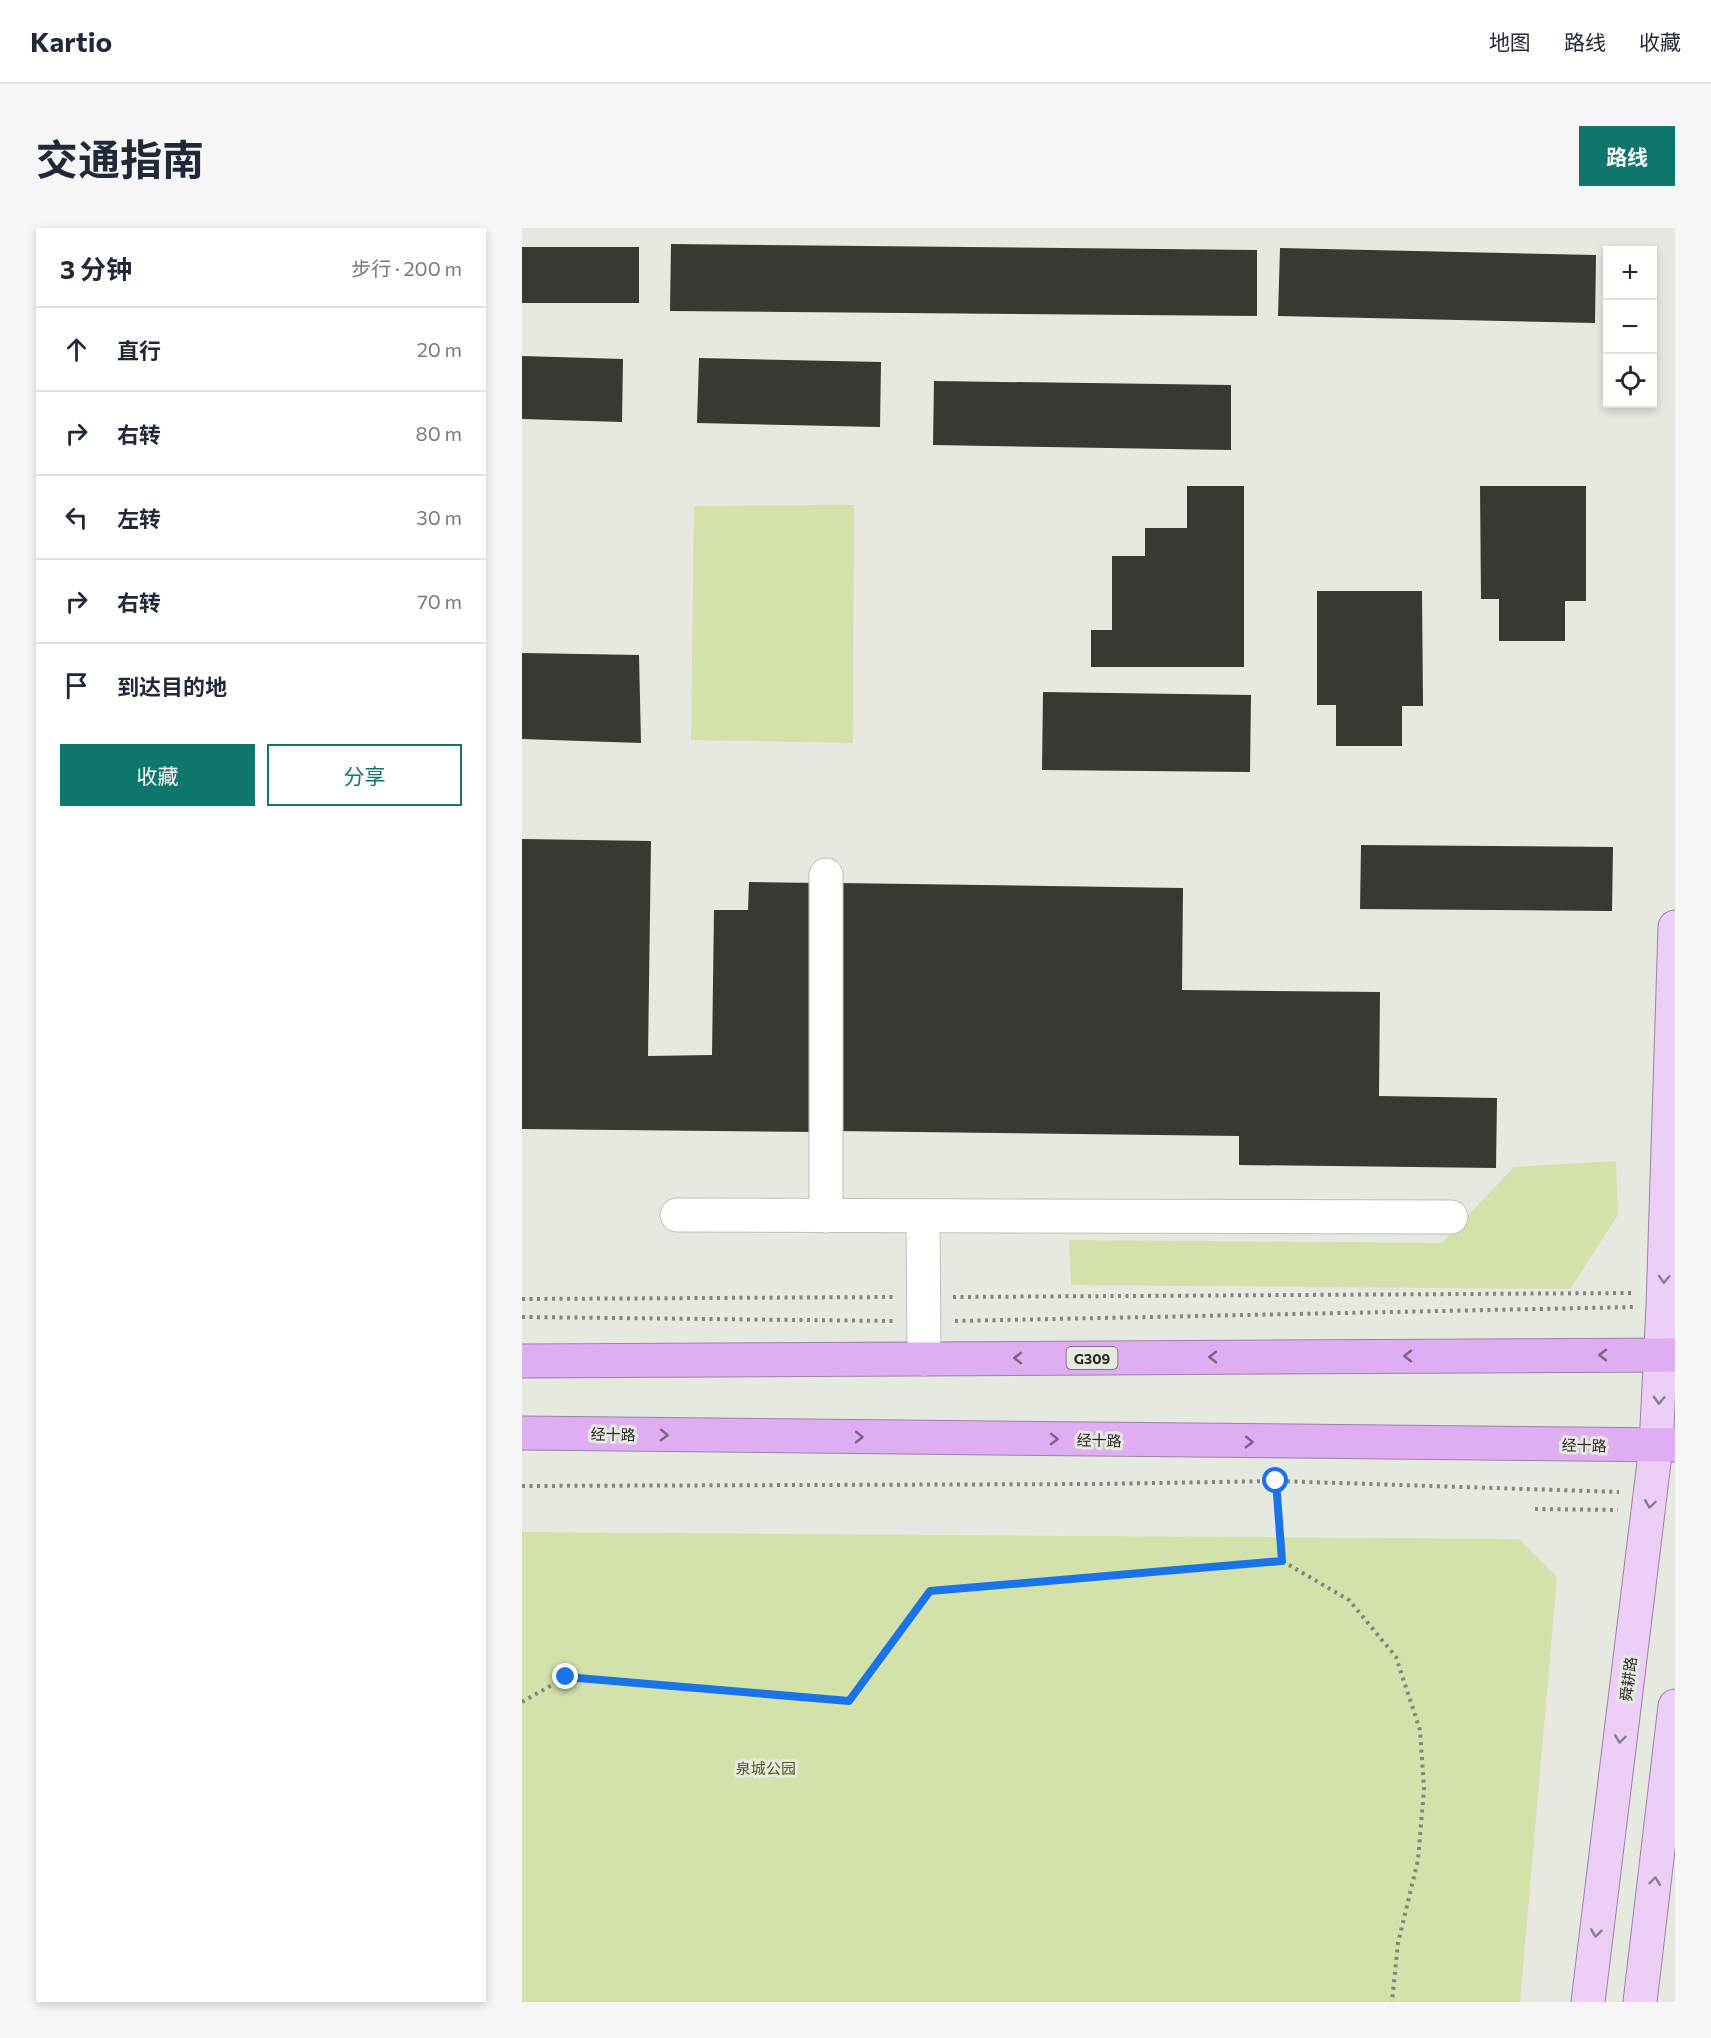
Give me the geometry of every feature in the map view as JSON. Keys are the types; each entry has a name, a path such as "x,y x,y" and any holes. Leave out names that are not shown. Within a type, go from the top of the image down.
{"highway":[{"name":"G309","path":"522,1361 1668,1355"},
{"name":"经十路","path":"522,1434 1666,1445"}],"main road":[{"name":"舜耕路","path":"1588,2002 1650,1501 1666,1445 1668,1355 1663,1300 1675,927"},
{"path":"1640,2002 1675,1706"}],"lane":[{"path":"826,876 826,1216"},
{"path":"676,1215 1451,1217"},
{"path":"923,1216 924,1359"}],"path":[{"path":"522,1299 924,1309 1663,1300"},
{"path":"522,1317 924,1309 1663,1300"},
{"path":"1274,1442 1282,1561"},
{"path":"522,1486 1276,1481 1650,1501"},
{"path":"1535,1509 1650,1501"},
{"path":"522,1702 566,1677 849,1701 930,1591 1282,1561 1349,1600 1396,1657 1420,1730 1424,1789 1418,1860 1398,1943 1392,2002"}],"green space":[{"path":"854,505 853,743 691,740 694,506"},
{"path":"1616,1161 1618,1215 1570,1289 1071,1285 1069,1240 1442,1243 1514,1167"},
{"name":"泉城公园","path":"522,1532 1519,1539 1557,1577 1520,2002 522,2002"}],"building":[{"path":"671,244 1257,250 1257,316 670,311"},
{"path":"522,247 639,247 639,303 522,303"},
{"path":"1280,248 1596,255 1595,323 1278,316"},
{"path":"522,356 623,359 622,422 522,419"},
{"path":"699,358 881,362 880,427 697,423"},
{"path":"934,381 1231,385 1231,450 933,445"},
{"path":"1187,486 1244,486 1244,667 1091,667 1091,630 1112,630 1112,556 1145,556 1145,528 1187,528"},
{"path":"1480,486 1586,486 1586,601 1565,601 1565,641 1499,641 1499,599 1481,599"},
{"path":"1317,591 1422,591 1423,706 1402,706 1402,746 1336,746 1336,705 1317,705"},
{"path":"522,653 639,655 641,743 522,739"},
{"path":"1043,692 1251,695 1250,772 1042,770"},
{"path":"522,839 651,841 648,1056 712,1055 714,910 748,910 749,882 821,883 818,1132 522,1129"},
{"path":"1361,845 1613,847 1612,911 1360,909"},
{"path":"838,883 1183,888 1182,990 1380,992 1379,1096 1497,1098 1496,1168 1239,1165 1239,1136 835,1131"}],"route":[{"path":"566,1677 849,1701 930,1591 1282,1561 1276,1481"}]}
